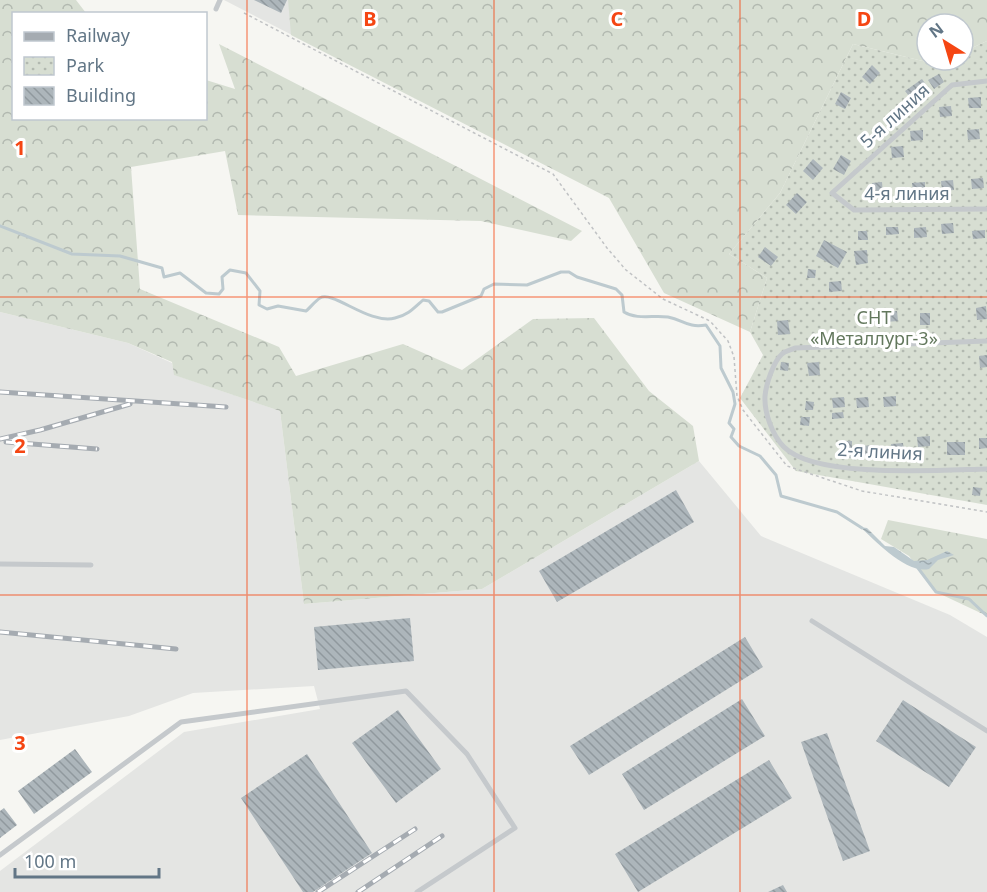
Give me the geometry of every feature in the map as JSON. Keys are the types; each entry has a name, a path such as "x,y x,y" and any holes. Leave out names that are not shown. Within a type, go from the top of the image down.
{"lane":[{"path":"216,9 220,0"},
{"name":"5-я линия","path":"832,193 952,85 987,81"},
{"name":"4-я линия","path":"832,193 854,210 987,209"},
{"name":"2-я линия","path":"987,340 795,348 781,354 766,388 764,406 784,447 807,460 844,468 903,471 987,469"},
{"path":"0,564 92,565"},
{"path":"812,621 987,731"},
{"path":"0,855 181,722 406,692 467,754 515,828 417,892"}],"path":[{"path":"244,14 553,174 626,270 663,299 710,321 728,340 734,357 737,396 743,410 788,466 862,491 987,512"}],"shaded area":[{"path":"224,0 292,0 296,37"},
{"path":"0,312 128,343 172,363 175,375 280,411 304,604 482,589 699,461 761,536 950,615 987,637 987,892 0,892 0,871 184,732 320,709 314,686 193,693 129,716 0,740"}],"green space":[{"path":"0,0 76,0 85,12 12,12 12,120 207,120 207,80 235,89 219,44 582,231 571,241 481,221 238,215 225,151 131,167 140,289 279,347 296,376 403,344 462,370 533,319 594,318 649,391 693,426 699,461 482,589 304,604 280,411 174,375 172,362 128,343 0,312"},
{"path":"288,0 987,0 987,41 975,46 975,12 915,12 915,59 853,44 780,193 729,254 767,278 750,332 664,293 609,198 291,35"},
{"name":"СНТ «Металлург-3»","path":"987,41 987,505 796,471 740,398 763,355 750,332 767,278 729,254 780,193 853,44 915,59 915,72 975,72 975,46"},
{"path":"888,520 987,539 987,616 936,592 909,556 881,539"}],"water":[{"path":"860,527 867,528 885,546 894,547 914,561 927,560 947,551 954,555 938,560 929,569 911,567 883,548"}],"building":[{"path":"254,0 287,0 281,13"},
{"path":"872,65 880,73 870,84 862,77"},
{"path":"939,74 944,82 934,89 928,80"},
{"path":"922,79 929,89 912,100 905,91"},
{"path":"841,92 851,98 845,109 835,104"},
{"path":"981,97 981,108 969,108 968,98"},
{"path":"951,106 952,116 940,117 939,107"},
{"path":"979,129 980,139 968,140 967,130"},
{"path":"923,130 923,140 911,141 910,131"},
{"path":"903,146 904,157 892,158 891,147"},
{"path":"841,155 851,161 844,175 833,169"},
{"path":"813,159 823,168 813,180 803,171"},
{"path":"983,178 984,188 972,189 971,179"},
{"path":"953,180 954,190 942,191 941,181"},
{"path":"882,182 883,194 873,195 872,183"},
{"path":"925,182 925,192 913,193 912,183"},
{"path":"797,193 807,202 796,214 786,205"},
{"path":"953,223 954,233 942,234 941,224"},
{"path":"886,227 898,227 899,234 886,235"},
{"path":"926,227 927,237 914,238 914,228"},
{"path":"985,230 985,238 973,239 972,231"},
{"path":"858,231 867,231 868,240 858,240"},
{"path":"824,240 847,252 838,268 816,256"},
{"path":"765,247 778,257 771,266 758,257"},
{"path":"867,250 868,263 856,265 854,251"},
{"path":"808,269 816,270 815,278 807,278"},
{"path":"841,281 842,291 829,292 829,282"},
{"path":"986,306 987,319 977,320 976,308"},
{"path":"897,311 898,321 886,322 885,312"},
{"path":"920,313 930,313 930,325 920,325"},
{"path":"788,320 790,334 778,335 777,321"},
{"path":"987,355 987,367 980,368 979,356"},
{"path":"781,362 789,363 788,371 780,370"},
{"path":"819,362 820,375 809,376 807,363"},
{"path":"896,396 896,406 884,407 883,397"},
{"path":"844,397 845,407 833,408 832,398"},
{"path":"868,397 869,407 857,408 856,398"},
{"path":"806,401 814,402 813,410 805,410"},
{"path":"843,412 844,418 832,419 832,413"},
{"path":"801,417 810,417 809,426 800,425"},
{"path":"930,436 930,446 918,447 917,437"},
{"path":"979,438 987,438 987,448 979,449"},
{"path":"841,441 852,441 852,458 841,458"},
{"path":"947,442 965,442 965,455 947,455"},
{"path":"903,443 904,453 892,454 891,444"},
{"path":"875,445 876,455 863,456 862,446"},
{"path":"973,487 981,488 980,496 972,495"},
{"path":"676,490 694,522 557,602 539,571"},
{"path":"410,618 414,661 318,670 314,627"},
{"path":"745,637 763,667 589,775 570,746"},
{"path":"742,699 765,736 644,810 622,774"},
{"path":"903,700 976,747 949,787 876,741"},
{"path":"398,710 441,769 396,803 352,743"},
{"path":"827,733 870,851 843,861 801,742"},
{"path":"75,749 92,772 34,814 18,791"},
{"path":"307,754 372,853 313,892 303,892 241,798"},
{"path":"769,760 792,798 638,892 615,854"},
{"path":"4,808 17,825 0,838 0,811"},
{"path":"783,885 787,892 768,892"}],"waterway":[{"path":"0,226 72,254 120,256 162,268 164,277 180,273 206,293 219,294 223,289 222,277 230,270 246,273 260,291 259,305 267,309 278,306 306,311 318,299 326,297 363,313 385,319 404,315 423,300 429,301 438,312 442,312 481,296 484,289 494,284 527,285 561,272 569,272 577,277 616,289 622,295 624,312 629,314 640,317 668,317 690,325 706,325 720,346 721,368 733,392 735,404 729,423 734,429 731,437 739,446 760,456 776,475 781,496 837,512 862,528"},
{"path":"918,568 936,592 969,599 987,616"}],"railway":[{"path":"0,392 226,407"},
{"path":"0,439 130,404"},
{"path":"6,442 97,449"},
{"path":"0,632 176,649"},
{"path":"318,892 415,829"},
{"path":"358,892 442,836"}]}
